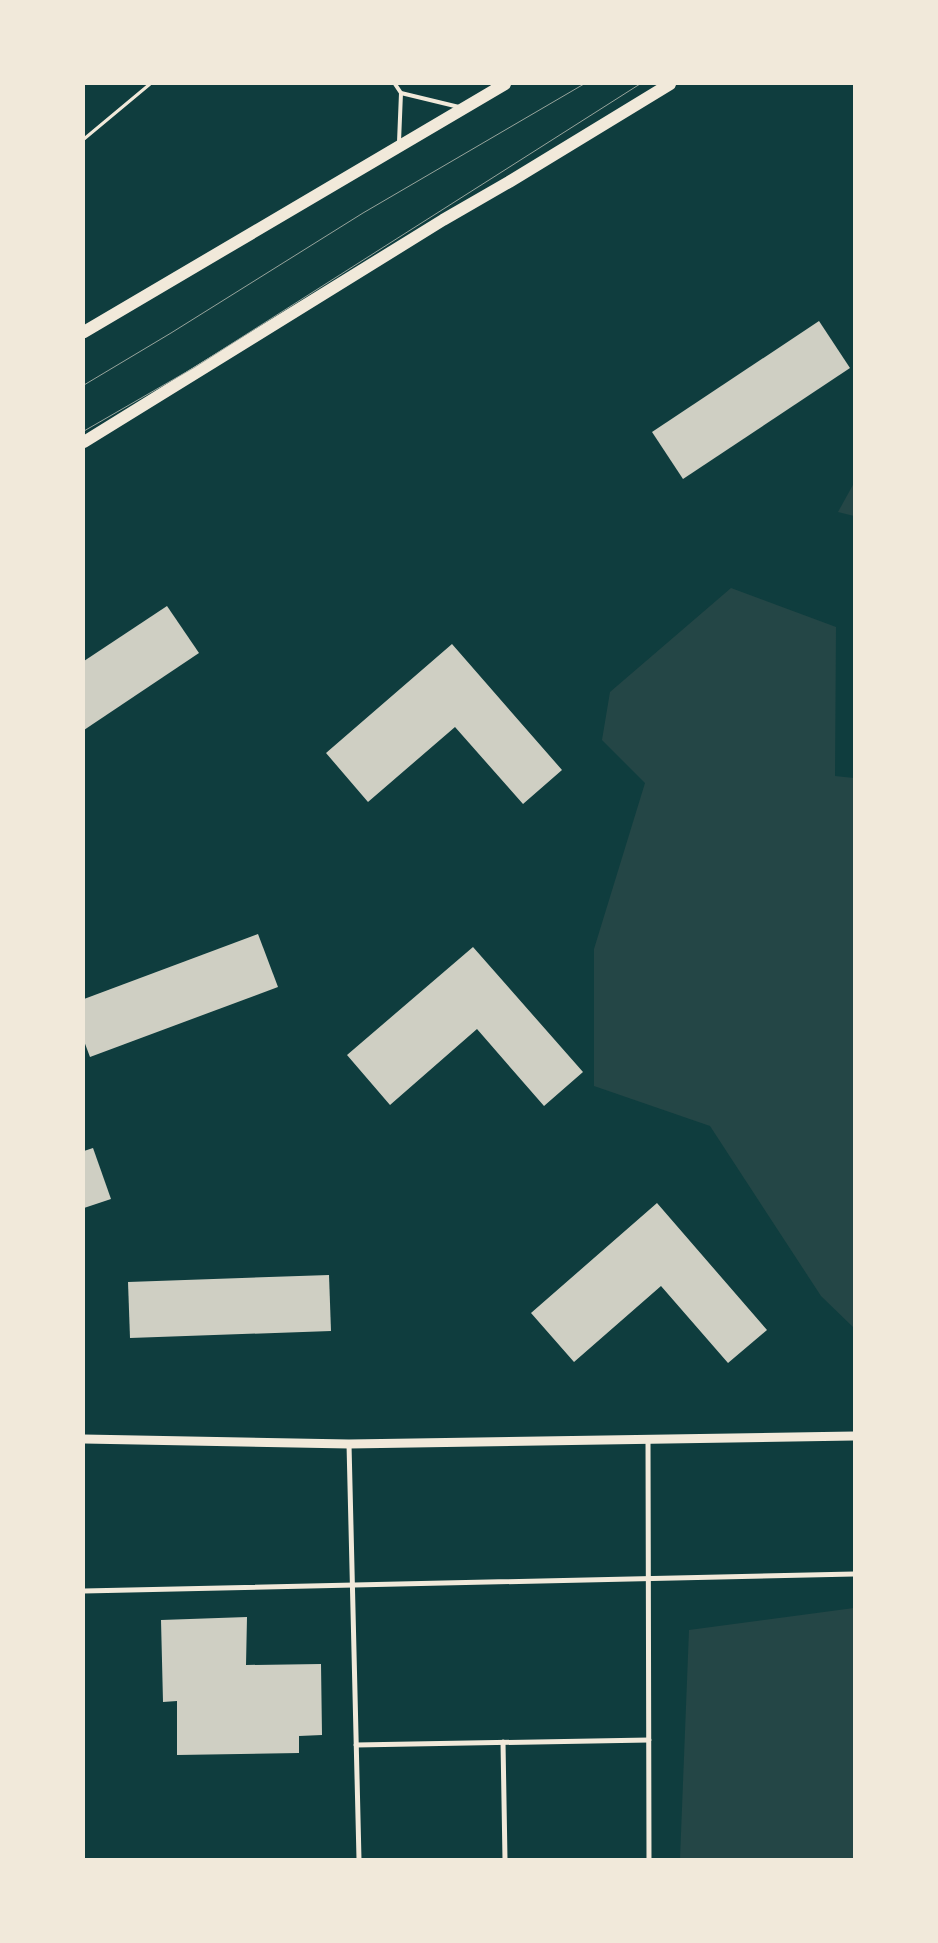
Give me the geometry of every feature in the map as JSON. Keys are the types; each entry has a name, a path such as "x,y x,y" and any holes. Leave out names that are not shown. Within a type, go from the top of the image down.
{"main road":[{"path":"84,332 505,84"},
{"path":"84,442 443,220 670,84"}],"street":[{"path":"84,1439 349,1444 854,1436"},
{"path":"648,1439 649,1859"},
{"path":"349,1444 359,1859"},
{"path":"84,1591 854,1574"},
{"path":"356,1745 649,1740"},
{"path":"503,1742 506,1859"}],"lane":[{"path":"395,84 401,93 399,145"},
{"path":"401,93 464,108"}],"path":[{"path":"84,139 150,84"}],"shaded area":[{"path":"854,483 854,516 838,512"},
{"path":"731,588 836,627 835,776 854,778 854,1328 821,1296 710,1126 594,1086 594,949 645,783 602,740 610,692"},
{"path":"854,1608 854,1859 680,1859 689,1630"}],"building":[{"path":"819,321 850,368 683,479 652,432"},
{"path":"167,606 199,653 84,730 84,661"},
{"path":"452,644 562,770 523,804 455,727 368,802 326,753"},
{"path":"258,934 278,987 90,1057 84,1041 84,999"},
{"path":"473,947 583,1072 544,1106 477,1029 390,1105 347,1055"},
{"path":"93,1148 111,1199 84,1208 84,1151"},
{"path":"657,1203 767,1330 728,1363 661,1286 574,1362 531,1313"},
{"path":"329,1275 331,1331 130,1338 128,1282"},
{"path":"247,1617 246,1665 321,1664 322,1735 299,1736 299,1753 177,1755 177,1701 163,1702 161,1620"}],"tram line":[{"path":"84,385 363,213 584,84"},
{"path":"84,431 195,367 640,84"}]}
